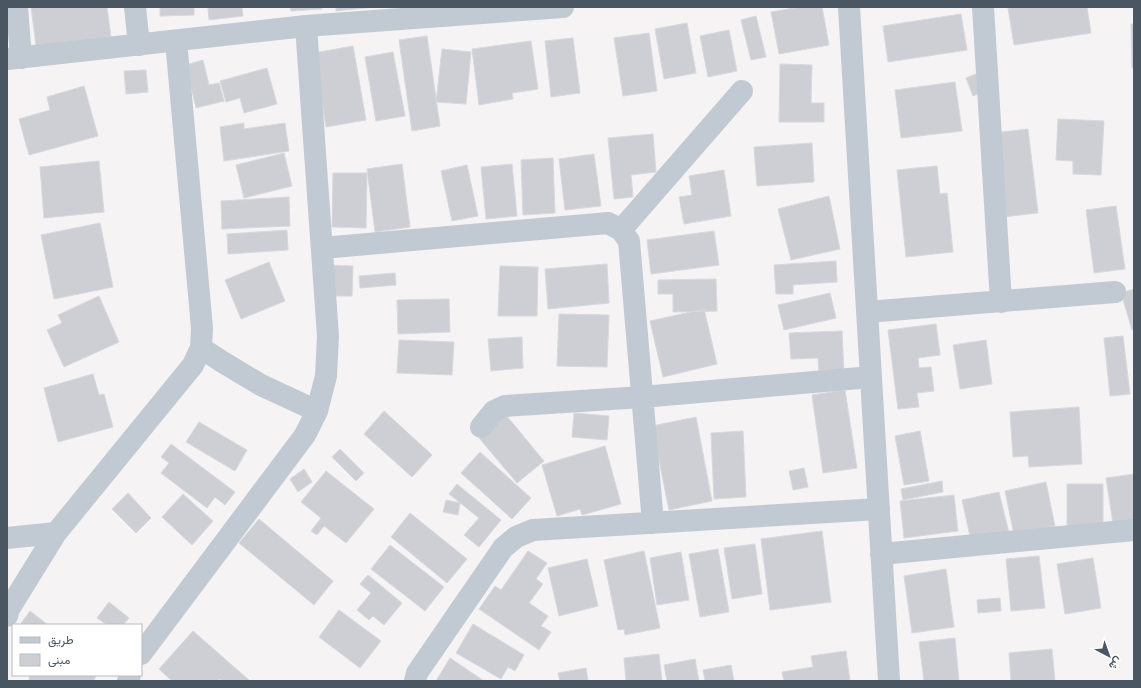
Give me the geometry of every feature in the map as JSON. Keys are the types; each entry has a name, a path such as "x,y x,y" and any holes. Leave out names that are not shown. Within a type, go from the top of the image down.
{"street":[{"path":"17,7 14,59 306,26 563,7"},
{"path":"135,7 139,45"},
{"path":"849,7 889,681"},
{"path":"984,7 1001,302"},
{"path":"142,653 305,435 317,411 326,376 328,336 306,26"},
{"path":"7,616 9,609 56,533 193,365 201,348 202,328 176,41"},
{"path":"621,230 742,91"},
{"path":"322,248 608,223 621,230 629,242 653,523"},
{"path":"867,312 1115,292"},
{"path":"201,348 221,362 261,385 317,411"},
{"path":"481,428 494,411 505,406 642,397 871,377"},
{"path":"415,681 417,673 503,548 516,537 533,530 879,509"},
{"path":"881,554 1134,530"},
{"path":"7,538 56,533"}],"building":[{"path":"31,7 107,7 111,37 36,46"},
{"path":"160,7 194,7 194,15 160,16"},
{"path":"208,7 242,7 243,16 209,20"},
{"path":"290,7 322,7 322,9 291,11"},
{"path":"336,7 374,7 336,11"},
{"path":"800,7 822,7 829,45 779,54 771,12"},
{"path":"1087,7 1091,33 1014,45 1008,8"},
{"path":"961,14 967,50 888,62 883,26"},
{"path":"756,16 766,57 751,60 741,20"},
{"path":"687,23 696,73 664,79 655,29"},
{"path":"1131,24 1134,24 1134,68 1132,68"},
{"path":"729,30 737,71 708,77 700,36"},
{"path":"649,33 657,91 623,96 614,38"},
{"path":"427,36 440,126 412,131 399,40"},
{"path":"573,38 580,93 551,97 545,41"},
{"path":"531,41 538,89 512,93 513,99 479,105 472,49"},
{"path":"353,46 366,120 326,127 314,53"},
{"path":"442,49 471,52 466,104 436,102"},
{"path":"393,52 405,116 376,121 365,57"},
{"path":"203,60 209,85 219,83 224,101 196,108 186,65"},
{"path":"780,64 812,65 811,103 824,103 824,122 779,122"},
{"path":"267,68 277,104 244,113 240,98 226,102 220,81"},
{"path":"988,69 995,87 973,96 966,78"},
{"path":"146,70 148,92 126,94 124,71"},
{"path":"955,82 962,131 901,138 895,90"},
{"path":"84,86 98,136 29,155 19,119 50,110 47,97"},
{"path":"1058,119 1104,121 1101,175 1073,174 1073,161 1056,160"},
{"path":"244,123 244,129 285,123 289,151 224,161 220,127"},
{"path":"1028,129 1038,213 1003,217 993,133"},
{"path":"653,134 656,172 631,175 633,197 614,199 608,138"},
{"path":"812,143 814,182 757,186 754,147"},
{"path":"284,153 292,186 244,198 236,165"},
{"path":"594,154 601,206 565,210 559,159"},
{"path":"553,158 555,213 523,215 521,160"},
{"path":"99,161 104,212 44,218 40,167"},
{"path":"402,164 410,227 375,232 367,169"},
{"path":"512,164 517,216 486,219 481,167"},
{"path":"467,165 478,216 452,221 441,171"},
{"path":"937,166 940,194 947,193 953,252 906,257 897,170"},
{"path":"724,170 731,216 684,224 679,197 692,195 689,176"},
{"path":"333,173 367,173 366,228 332,227"},
{"path":"829,196 840,249 791,260 778,209"},
{"path":"289,197 290,226 222,229 221,201"},
{"path":"1116,206 1125,269 1094,273 1086,210"},
{"path":"100,223 113,287 54,299 41,235"},
{"path":"287,230 288,250 228,254 227,234"},
{"path":"714,231 719,265 651,274 647,240"},
{"path":"836,261 837,282 793,285 793,294 776,294 774,265"},
{"path":"269,262 285,301 241,319 225,280"},
{"path":"607,264 609,303 548,309 545,269"},
{"path":"326,265 353,266 352,296 326,296"},
{"path":"500,266 538,267 537,316 498,316"},
{"path":"395,273 396,285 360,288 359,276"},
{"path":"716,279 717,311 673,312 673,294 658,294 658,280"},
{"path":"1134,289 1134,329 1132,330 1121,293"},
{"path":"830,293 836,318 784,330 778,305"},
{"path":"99,296 119,342 64,367 47,330 62,323 58,315"},
{"path":"449,299 450,332 398,334 397,300"},
{"path":"704,309 717,364 663,377 650,321"},
{"path":"559,314 609,315 607,367 557,366"},
{"path":"936,324 940,355 918,358 919,368 931,367 934,391 917,393 919,407 898,409 888,330"},
{"path":"842,331 844,375 819,376 818,358 791,359 789,333"},
{"path":"1123,336 1130,394 1110,396 1104,338"},
{"path":"522,337 523,368 491,371 488,339"},
{"path":"399,340 454,342 452,375 397,373"},
{"path":"986,340 992,384 960,389 953,345"},
{"path":"93,374 99,395 104,394 113,427 58,442 44,388"},
{"path":"845,390 857,468 823,473 812,395"},
{"path":"1079,407 1082,464 1029,467 1028,456 1013,457 1010,412"},
{"path":"384,411 432,455 412,477 364,434"},
{"path":"574,413 609,416 607,440 572,437"},
{"path":"506,415 544,461 517,483 479,438"},
{"path":"696,417 712,501 669,510 652,426"},
{"path":"199,422 247,450 235,471 186,442"},
{"path":"743,431 746,497 714,499 711,433"},
{"path":"920,431 929,481 904,485 895,436"},
{"path":"171,444 235,492 225,505 215,497 207,508 161,473 169,463 161,457"},
{"path":"605,446 621,504 582,515 580,509 557,516 542,465"},
{"path":"340,449 364,473 356,481 332,457"},
{"path":"480,452 531,498 512,519 461,473"},
{"path":"804,468 808,487 793,490 789,471"},
{"path":"304,469 312,482 298,492 290,479"},
{"path":"326,471 374,509 346,543 324,526 317,535 311,531 321,518 301,502"},
{"path":"1134,474 1134,521 1113,524 1106,478"},
{"path":"942,481 943,492 903,500 901,489"},
{"path":"1046,482 1055,526 1014,535 1005,491"},
{"path":"457,484 501,520 479,547 464,535 479,518 449,494"},
{"path":"1067,484 1103,484 1103,531 1067,531"},
{"path":"999,492 1011,541 973,550 962,500"},
{"path":"128,493 151,518 136,533 112,509"},
{"path":"183,494 213,521 192,545 162,517"},
{"path":"954,495 958,531 904,538 900,501"},
{"path":"446,500 460,503 458,515 443,512"},
{"path":"410,513 467,559 447,583 391,537"},
{"path":"259,519 333,581 314,605 239,543"},
{"path":"822,531 831,602 770,610 761,539"},
{"path":"755,544 762,594 732,599 724,548"},
{"path":"390,545 444,587 425,611 371,569"},
{"path":"718,549 729,612 700,617 689,554"},
{"path":"528,551 547,563 536,579 543,584 529,603 548,616 541,626 551,632 539,650 479,609 495,586 501,590"},
{"path":"644,551 660,628 625,635 624,629 618,630 604,560"},
{"path":"681,552 689,600 657,605 650,558"},
{"path":"1039,556 1045,608 1011,611 1006,559"},
{"path":"1093,558 1101,608 1065,614 1057,564"},
{"path":"587,559 598,606 559,616 548,568"},
{"path":"946,569 954,627 912,633 904,576"},
{"path":"368,575 402,603 384,625 373,616 369,620 357,610 371,593 360,584"},
{"path":"1000,598 1001,611 978,613 977,600"},
{"path":"109,602 129,618 124,624 106,624 97,618"},
{"path":"339,610 381,641 360,668 319,637"},
{"path":"30,611 47,624 21,624"},
{"path":"473,624 524,655 515,671 508,667 501,679 456,653"},
{"path":"193,631 249,680 222,681 219,679 217,681 172,681 159,669"},
{"path":"955,638 959,681 924,681 919,642"},
{"path":"1052,649 1055,681 1011,681 1009,653"},
{"path":"846,651 850,681 784,681 782,672 813,667 811,656"},
{"path":"659,654 662,681 626,681 624,658"},
{"path":"450,658 484,681 436,681"},
{"path":"695,659 699,681 667,681 664,665"},
{"path":"731,665 734,681 705,681 703,670"},
{"path":"586,668 588,681 560,681 558,673"},
{"path":"30,676 96,676 94,681 29,681"}]}
